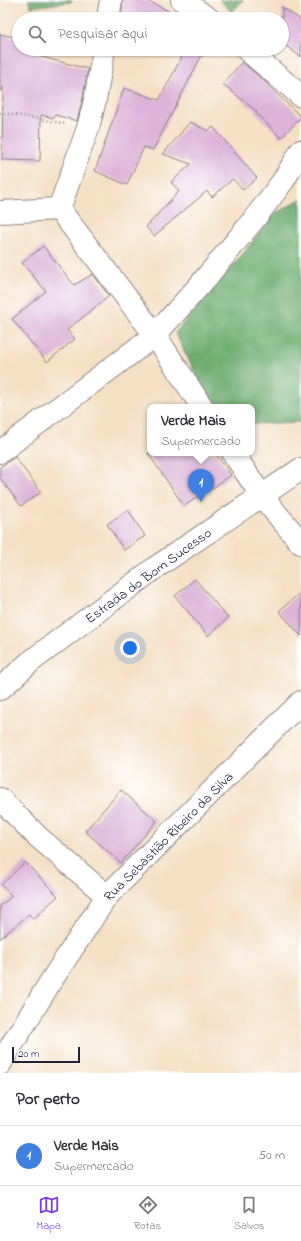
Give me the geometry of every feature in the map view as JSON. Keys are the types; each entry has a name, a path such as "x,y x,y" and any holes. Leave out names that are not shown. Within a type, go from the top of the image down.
{"street":[{"path":"109,12 111,0"},
{"path":"59,209 88,128 95,100 103,56"},
{"path":"254,56 301,96"},
{"path":"0,452 155,335 200,285 252,222 283,181 301,151"},
{"path":"0,212 59,209"},
{"path":"59,209 155,335 200,404"},
{"path":"235,456 261,495 301,543"},
{"name":"Estrada do Bom Sucesso","path":"0,689 30,662 155,568 301,469"},
{"name":"Rua Sebastião Ribeiro da Silva","path":"0,1065 51,981 107,896 301,702"},
{"path":"0,799 38,837 107,896"},
{"path":"0,1065 8,1073"}],"path":[{"path":"0,113 88,128"}],"green space":[{"path":"28,0 72,0 71,2 31,7"},
{"path":"219,0 243,0 232,12"},
{"path":"301,199 301,422 255,424 255,404 215,404 199,380 175,333 242,255 274,214"}],"building":[{"path":"123,0 146,0 171,12 122,12"},
{"path":"282,7 301,20 301,57 289,48 289,12 282,12"},
{"path":"0,34 12,37 12,56 38,56 88,69 77,121 55,115 54,118 41,115 40,161 2,160 3,87 0,91"},
{"path":"182,56 201,56 153,150 144,147 127,185 95,171 124,88 159,100"},
{"path":"242,62 262,79 301,117 281,138 256,113 257,112 223,84"},
{"path":"190,122 208,131 213,127 257,178 243,190 233,179 212,197 207,191 154,236 146,227 179,191 171,182 191,164 163,154"},
{"path":"43,246 74,285 93,274 109,296 67,330 75,339 47,362 12,319 46,291 22,263"},
{"path":"150,456 217,456 231,475 184,506"},
{"path":"15,457 41,492 21,506 0,478 0,467"},
{"path":"128,510 145,536 124,550 107,524"},
{"path":"195,579 228,618 208,636 175,596"},
{"path":"301,592 301,636 279,611"},
{"path":"121,790 157,821 121,863 85,831"},
{"path":"25,862 58,896 33,919 29,914 0,939 0,906 12,896 1,885"}],"place":[{"name":"Verde Mais","path":"201,502"}]}
